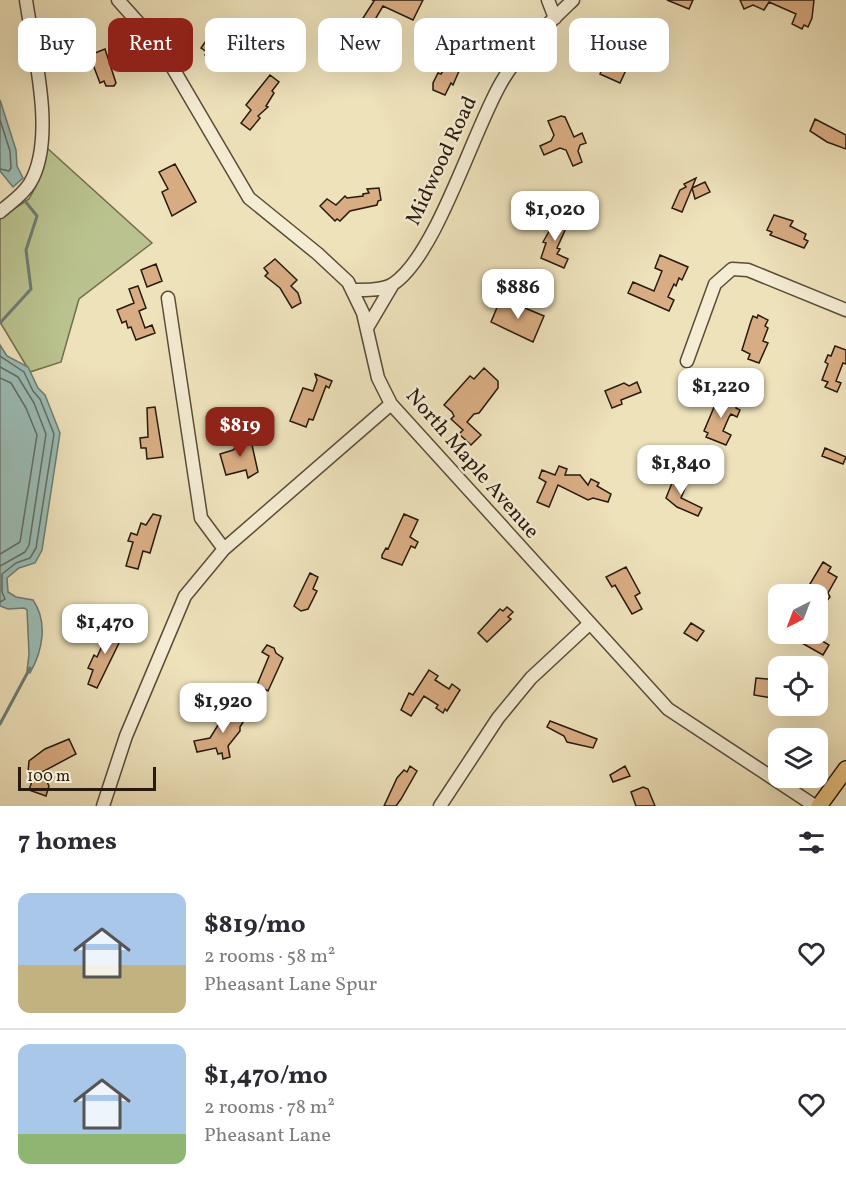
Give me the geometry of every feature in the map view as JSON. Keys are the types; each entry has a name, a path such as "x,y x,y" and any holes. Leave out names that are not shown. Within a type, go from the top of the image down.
{"main road":[{"path":"817,806 846,769"}],"street":[{"path":"0,212 30,183 36,170 41,144 40,102 26,0"},
{"name":"North Maple Avenue","path":"118,0 161,48 249,198 318,254 353,290 367,328 378,378 391,404 588,625 674,714 817,806"},
{"path":"548,0 555,18"},
{"name":"Midwood Road","path":"555,18 573,0"},
{"name":"Midwood Road","path":"367,328 393,284 409,268 428,239 500,84 509,72"},
{"path":"687,361 715,284 722,275 732,269 748,270 846,310"},
{"path":"353,290 382,288 393,284"},
{"path":"168,298 201,518 224,549"},
{"path":"103,806 126,736 185,596 224,549 391,404"},
{"path":"440,806 498,718 531,678 588,625"}],"green space":[{"path":"46,147 152,243 79,299 61,362 30,372 0,322 0,218 29,199 36,186"}],"water":[{"path":"0,100 16,150 17,166 23,178 13,187 0,171"},
{"path":"0,345 7,356 28,367 38,388 45,395 60,433 42,550 35,563 19,568 7,578 8,592 16,597 33,600 41,617 41,646 30,673 27,671 29,654 27,610 0,606"}],"building":[{"path":"372,0 423,0 413,20 383,6 376,18 363,18 374,1"},
{"path":"667,0 693,0 689,9"},
{"path":"740,0 814,0 812,18 808,27 804,25 802,29 792,24 796,14 769,2 764,10 753,5 744,9"},
{"path":"105,49 108,72 112,72 116,83 114,86 106,86 104,81 100,83 96,72 96,53"},
{"path":"442,72 459,72 453,85 451,83 445,95 433,90 433,83 438,73"},
{"path":"601,72 625,72 620,83 600,74"},
{"path":"270,75 279,82 272,91 274,93 266,106 268,107 258,116 260,118 250,130 241,123 251,110 246,105"},
{"path":"561,116 565,117 574,137 582,133 586,143 580,145 578,151 582,162 573,166 566,150 560,148 544,155 540,146 551,141 554,135 548,121"},
{"path":"815,119 846,135 846,149 827,142 810,131"},
{"path":"175,164 196,202 172,216 162,192 168,189 159,172"},
{"path":"696,178 682,212 672,208 680,190 686,187 684,184"},
{"path":"705,182 710,192 695,199 692,188"},
{"path":"379,188 381,200 377,205 350,211 340,221 337,219 335,221 320,206 327,199 336,205 345,196 347,198 363,196 369,193 367,189"},
{"path":"559,214 567,217 566,228 557,248 560,249 557,254 568,259 564,268 541,258 546,243 543,242"},
{"path":"774,215 793,221 790,226 806,234 804,239 808,241 804,248 770,235 772,232 767,230"},
{"path":"660,255 688,267 682,280 679,278 676,286 674,284 668,297 674,300 669,311 628,293 633,282 654,291 662,271 655,268"},
{"path":"275,259 297,280 291,286 298,293 301,303 292,308 280,288 265,276 268,273 264,268"},
{"path":"156,264 162,281 147,287 141,270"},
{"path":"138,286 146,308 139,311 145,328 152,325 155,333 136,340 131,327 128,328 126,321 122,323 117,310 134,303 129,289"},
{"path":"501,298 544,316 533,342 491,322"},
{"path":"758,315 768,320 765,326 768,328 763,341 768,343 759,363 748,359 750,354 742,350 753,316 757,318"},
{"path":"835,346 846,350 846,364 843,363 836,381 841,383 837,392 825,387 828,382 822,380 828,364 825,362 828,355 831,356"},
{"path":"484,368 498,381 498,388 479,413 474,414 467,422 481,435 471,445 459,434 463,430 451,419 454,416 452,412 444,405 470,376 474,379"},
{"path":"315,374 332,381 329,388 326,386 313,420 309,419 306,427 290,421 303,388 313,391 317,380"},
{"path":"637,382 641,392 621,400 622,404 612,408 605,391 624,383 629,386"},
{"path":"720,393 736,400 736,408 740,410 737,417 731,414 723,431 731,435 726,445 706,437 708,433 704,431"},
{"path":"155,407 163,457 147,459 146,448 141,448 140,438 148,437 147,408"},
{"path":"250,436 258,472 248,478 246,470 226,475 220,454 233,450 236,447 235,441"},
{"path":"825,448 846,457 843,464 822,456"},
{"path":"559,466 567,469 565,475 580,475 588,485 591,479 599,483 597,486 611,494 608,502 593,498 588,500 558,485 549,507 537,502 546,482 539,478 542,470 555,475"},
{"path":"670,474 688,481 681,498 702,508 698,516 677,507 666,498 672,483 667,481"},
{"path":"153,514 161,516 150,553 143,551 138,569 126,566 133,542 128,541 131,533 137,535 141,523 146,525"},
{"path":"404,514 418,520 410,537 418,542 415,548 411,546 402,565 382,558 382,555 386,548 388,549"},
{"path":"823,562 831,567 828,572 837,577 828,593 828,584 810,584"},
{"path":"626,567 640,593 635,596 642,609 632,614 615,585 612,587 606,577"},
{"path":"310,573 318,577 313,589 317,591 308,609 301,611 294,606"},
{"path":"507,607 513,612 508,617 511,619 487,642 478,633 500,609 503,611"},
{"path":"113,622 122,626 118,635 121,636 97,688 88,684 93,670 88,668 94,655 97,657"},
{"path":"691,623 704,631 697,641 684,633"},
{"path":"804,644 827,644 829,645 823,655"},
{"path":"267,645 274,648 276,653 283,658 268,691 257,685 269,656 262,652"},
{"path":"429,670 438,676 435,680 449,689 452,684 460,690 447,711 445,709 443,713 436,708 438,705 424,696 411,716 401,710 409,693 413,695"},
{"path":"756,678 768,679 768,697 754,695"},
{"path":"228,709 236,714 238,710 247,716 240,731 228,746 230,757 223,759 222,753 218,754 216,748 197,752 194,741 210,738"},
{"path":"550,721 597,739 593,748 567,742 564,736 547,727"},
{"path":"69,739 76,754 42,772 49,786 46,796 29,790 32,781 28,772 29,761 45,749"},
{"path":"410,766 417,771 401,799 396,806 384,806 397,778 404,770 407,772"},
{"path":"625,766 630,776 613,782 610,775"},
{"path":"643,787 648,789 655,806 636,806 631,792"}],"waterway":[{"path":"0,323 31,289 26,250 37,216 25,201"},
{"path":"0,724 30,668"}]}
